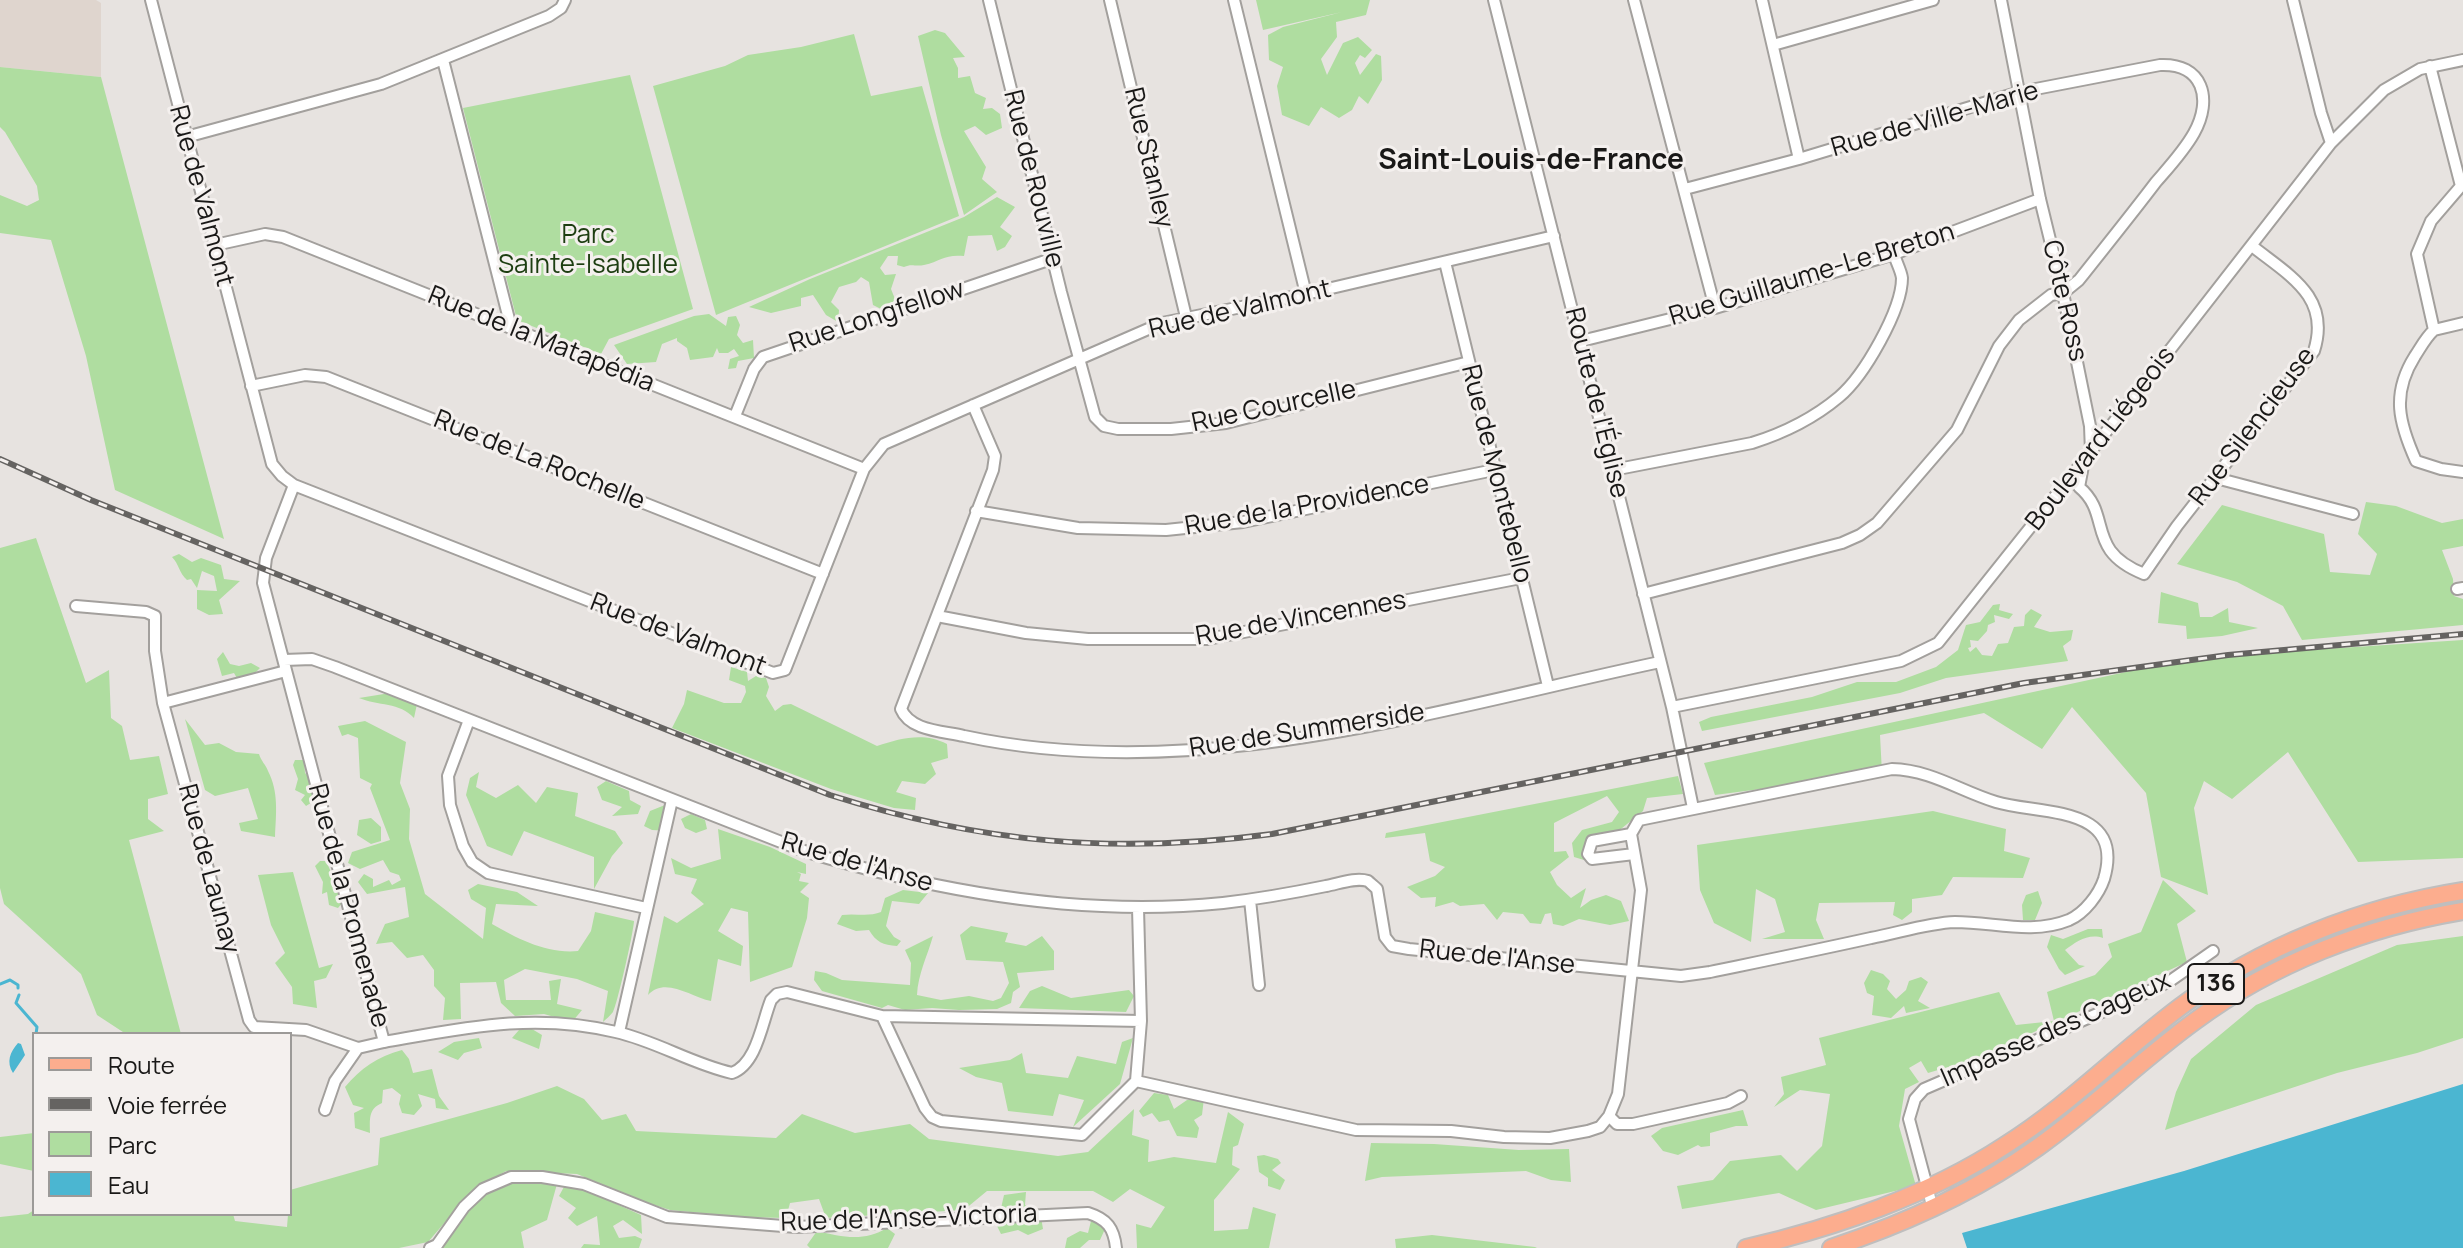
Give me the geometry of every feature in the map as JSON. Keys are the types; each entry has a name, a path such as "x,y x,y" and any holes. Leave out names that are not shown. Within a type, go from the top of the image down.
{"main road":[{"name":"136","path":"1746,1248 1807,1231 1927,1189 2016,1138 2183,1005 2253,961 2355,917 2463,891"},
{"name":"136","path":"1831,1248 1933,1209 1989,1178 2036,1148 2197,1019 2274,972 2366,934 2463,911"}],"street":[{"name":"Rue de Valmont","path":"151,0 272,464 282,476 294,485 773,673 785,670 864,469 884,444 1162,323 1306,294 1554,236"},
{"path":"186,137 381,84 549,16 561,8 565,0"},
{"name":"Rue de Rouville","path":"989,0 1080,357"},
{"name":"Rue Stanley","path":"1110,0 1186,317"},
{"path":"1234,0 1306,294"},
{"name":"Route de l'Église","path":"1494,0 1672,707 1693,808"},
{"path":"1634,0 1715,308"},
{"path":"1762,0 1799,159"},
{"path":"1773,45 1933,0"},
{"name":"Côte Ross","path":"2001,0 2040,199 2090,426 2092,450 2080,471 2079,487 2091,497 2110,552 2123,565 2144,574"},
{"path":"2293,0 2331,143"},
{"path":"443,60 511,327"},
{"name":"Boulevard Liégeois","path":"1672,707 1901,661 1938,643 2331,143 2384,90 2420,69 2463,60"},
{"name":"Rue de Ville-Marie","path":"1685,189 1799,159 2020,92 2160,65 2175,64 2187,69 2201,87 2204,98 2193,135 2079,280 2063,293"},
{"path":"2430,66 2462,187 2431,221 2417,254 2434,330"},
{"name":"Rue Guillaume-Le Breton","path":"1581,341 1715,308 1894,254 2040,199"},
{"name":"Rue de la Matapédia","path":"215,245 265,234 283,237 864,469"},
{"name":"Rue Silencieuse","path":"2144,574 2177,526 2314,351 2319,335 2318,312 2307,292 2252,246"},
{"path":"1613,470 1774,436 1818,413 1843,394 1859,375 1899,298 1902,275 1894,254"},
{"name":"Rue Longfellow","path":"735,416 754,369 763,357 1054,258"},
{"name":"Rue de Montebello","path":"1445,262 1548,686"},
{"path":"1643,594 1842,543 1877,523 1957,430 1999,346 2019,320 2051,295 2063,293"},
{"path":"2463,323 2429,334 2412,361 2401,387 2399,407 2402,429 2416,461 2463,472"},
{"name":"Rue Courcelle","path":"1080,357 1095,417 1104,426 1118,429 1171,429 1226,423 1469,362"},
{"name":"Rue de La Rochelle","path":"251,386 305,375 326,377 823,574"},
{"name":"Rue de Summerside","path":"973,405 995,456 993,470 901,709 905,719 914,725 974,738 1051,749 1121,753 1182,751 1267,743 1343,730 1660,662"},
{"name":"Rue de la Providence","path":"976,511 1078,528 1166,530 1243,522 1494,470"},
{"path":"2216,478 2353,514"},
{"name":"Rue de la Promenade","path":"294,485 266,558 263,583 384,1042 502,1022 564,1023 619,1032 732,1073 740,1070 751,1056 766,1012 777,994 799,994 882,1016"},
{"name":"Rue de Vincennes","path":"937,616 1026,633 1088,639 1208,639 1521,578"},
{"path":"76,606 138,611 155,616 155,651 163,703 285,666"},
{"name":"Rue de l'Anse","path":"285,666 312,659 804,851 867,871 932,886 1014,899 1138,908 1250,900 1350,881 1368,881 1377,889 1385,937 1392,946 1681,976 1954,922 2021,928 2052,926 2074,918 2092,901 2102,883 2108,862 2105,840 2092,826 2072,816 2048,809 2000,803 1914,769 1892,769 1639,820 1631,834"},
{"name":"Rue de Launay","path":"163,703 249,1020 254,1027 306,1030 358,1048"},
{"path":"469,720 448,776 450,805 463,846 472,862 488,873 646,908"},
{"path":"619,1032 672,800"},
{"path":"1136,1081 1356,1130 1451,1131 1550,1138 1600,1127 1609,1116 1618,1094 1641,890 1631,834 1592,841 1588,854 1592,859 1634,854"},
{"path":"1250,900 1259,985"},
{"path":"1138,908 1141,1021 1136,1081 1082,1135 941,1121 932,1117 882,1016 1141,1021"},
{"name":"Impasse des Cageux","path":"1933,1209 1909,1119 1915,1099 1924,1089 2141,995 2170,981 2213,951"},
{"path":"325,1110 335,1081 358,1048 384,1042"},
{"path":"1609,1116 1617,1124 1633,1124 1728,1103 1741,1096"},
{"name":"Rue de l'Anse-Victoria","path":"430,1248 437,1245 464,1207 483,1189 511,1177 542,1177 584,1184 667,1217 796,1227 1088,1213 1102,1217 1110,1225 1116,1248"}],"shaded area":[{"path":"0,0 96,0 101,3 101,77 0,67"}],"green space":[{"path":"1256,0 1370,0 1366,15 1336,22 1337,37 1321,59 1327,75 1343,43 1358,37 1372,50 1365,58 1360,55 1355,63 1360,75 1376,54 1381,56 1382,80 1368,104 1359,96 1352,110 1339,118 1321,107 1309,126 1282,115 1277,86 1283,67 1269,60 1268,35 1283,27 1342,12 1263,30"},
{"path":"935,30 945,33 965,57 953,58 958,68 958,78 970,76 975,93 986,98 983,109 992,108 1000,114 1002,128 986,135 975,126 964,131 986,167 982,179 997,192 964,215 918,36"},
{"path":"854,34 871,96 922,86 959,216 716,315 653,86 725,66 748,55 801,47"},
{"path":"0,67 101,77 224,539 115,490 86,356 51,240 0,233 0,195 27,206 39,200 37,186 0,127"},
{"name":"Parc Sainte-Isabelle","path":"630,75 693,309 609,339 601,354 517,320 463,108"},
{"path":"997,197 1015,207 1000,227 1012,236 1005,247 997,251 992,235 968,236 964,256 904,267 897,265 898,256 888,256 880,268 885,275 896,274 891,289 897,304 881,309 873,305 869,282 861,277 856,282 839,287 831,302 839,310 838,322 826,315 813,295 801,298 801,306 771,313 749,307 964,217"},
{"path":"709,314 726,326 728,317 736,316 740,325 737,335 743,343 753,340 754,358 738,361 736,368 728,369 730,359 739,356 734,349 719,353 717,348 713,357 690,360 687,348 677,338 662,344 656,362 627,364 614,345 694,316"},
{"path":"2366,502 2396,506 2442,523 2463,519 2463,546 2442,550 2453,579 2454,596 2463,599 2463,625 2302,640 2283,606 2237,582 2177,564 2222,505 2324,534 2330,572 2370,575 2377,554 2358,534"},
{"path":"36,538 86,683 109,670 111,718 122,726 130,760 159,756 168,794 148,799 148,819 164,831 129,840 180,1032 123,1032 97,1015 81,974 4,904 0,888 0,548"},
{"path":"179,554 192,562 201,558 221,565 224,579 240,581 219,600 223,614 209,615 197,609 197,590 217,591 214,576 202,571 197,588 191,579 184,577 172,557"},
{"path":"2161,592 2198,603 2200,617 2212,617 2228,608 2229,622 2258,628 2187,639 2186,626 2158,623"},
{"path":"2000,604 1999,610 2013,614 2009,619 1994,615 1995,622 1988,625 1978,641 1970,640 1970,652 1976,647 1982,655 1992,656 1998,644 2008,643 2014,627 2024,626 2025,615 2031,609 2042,615 2034,627 2050,632 2073,630 2071,640 2063,646 2068,661 1946,678 1900,693 1702,731 1699,722 1711,717 1812,697 1857,682 1896,682 1936,667 1958,650 1966,625 1980,622 1993,605"},
{"path":"2463,640 2463,858 2358,862 2288,752 2232,799 2204,781 2194,808 2208,895 2161,877 2146,793 2072,707 2042,749 1984,713 1880,735 1882,773 1715,795 1704,763 2163,664 2278,652"},
{"path":"223,652 230,664 239,666 251,663 260,668 252,676 238,680 234,673 222,676 217,659"},
{"path":"731,667 747,672 748,681 756,676 766,678 769,687 766,696 775,711 791,704 877,746 912,738 938,740 947,744 948,758 931,763 936,774 925,784 902,781 896,792 916,798 915,810 894,808 831,789 672,728 687,690 724,703 741,703 745,686 729,680"},
{"path":"390,693 417,704 414,718 402,709 359,698"},
{"path":"185,719 205,745 219,743 236,752 259,754 274,787 275,837 241,831 239,823 258,819 248,788 215,796 205,790"},
{"path":"365,721 406,742 400,783 410,809 409,839 425,894 483,939 486,908 471,899 468,890 478,884 517,892 538,906 496,904 492,924 544,948 578,951 591,931 595,912 634,921 615,1007 603,1022 608,991 577,979 525,969 504,980 506,1000 551,1000 549,981 561,979 557,1004 582,1010 572,1022 544,1014 515,1016 501,1003 496,982 460,983 461,1019 443,1020 445,998 434,986 434,970 423,955 407,958 392,942 376,944 385,924 409,917 405,887 367,894 358,882 364,874 373,879 373,887 389,880 392,885 401,880 399,875 390,872 383,860 360,869 348,863 352,852 390,840 370,788 372,784 360,778 358,738 348,734 342,736 338,726"},
{"path":"295,760 304,760 305,773 314,781 311,788 314,801 306,806 301,800 305,795 295,790 298,779 293,765"},
{"path":"479,772 476,787 496,798 518,785 536,803 547,787 578,793 575,816 615,831 623,843 594,889 594,857 524,831 512,856 487,846 466,795 470,778"},
{"path":"1678,776 1683,794 1647,798 1643,811 1616,833 1590,836 1583,850 1584,860 1574,857 1572,843 1582,830 1612,822 1619,812 1607,796 1554,823 1554,852 1566,851 1569,857 1550,872 1557,885 1571,898 1586,888 1580,908 1606,895 1621,901 1629,921 1610,925 1579,919 1563,926 1553,924 1551,913 1545,914 1541,924 1530,923 1523,914 1503,912 1497,920 1484,904 1460,906 1453,902 1435,907 1436,897 1421,898 1407,887 1435,876 1445,867 1430,861 1425,833 1385,838 1386,833"},
{"path":"606,781 629,791 630,800 641,806 638,814 612,816 622,807 602,800 597,787"},
{"path":"665,805 674,816 670,831 652,830 644,826 650,811"},
{"path":"1933,811 2006,829 2004,851 2030,858 2023,878 1953,877 1942,895 1912,899 1912,912 1902,920 1893,915 1895,902 1819,903 1816,920 1824,939 1762,939 1785,932 1775,899 1756,889 1751,942 1714,923 1700,890 1697,845"},
{"path":"691,814 705,820 707,829 696,833 685,828 681,819"},
{"path":"371,818 381,827 381,841 371,844 357,835 359,820"},
{"path":"718,829 770,847 806,864 806,874 797,872 801,874 799,881 809,883 800,892 809,898 807,918 792,967 750,982 748,912 731,908 718,931 743,946 741,966 718,959 711,1001 670,987 662,987 648,995 664,916 677,923 704,904 691,893 697,879 675,874 671,858 691,868 721,859"},
{"path":"320,861 326,861 331,872 345,874 348,886 339,890 343,902 338,908 329,905 327,892 322,894 323,882 315,866"},
{"path":"293,872 319,968 333,964 326,978 314,981 317,1008 293,1004 292,987 275,963 285,953 271,925 258,875"},
{"path":"2163,880 2196,911 2177,924 2187,962 1975,1059 1928,1073 1921,1061 1909,1068 1919,1082 1905,1089 1899,1126 1916,1186 1816,1210 1779,1193 1682,1209 1677,1186 1713,1180 1730,1161 1781,1155 1797,1171 1822,1146 1830,1094 1800,1090 1774,1107 1784,1094 1781,1077 1826,1065 1819,1038 1999,992 2016,1025 2054,1021 2047,992 2095,975 2112,957 2108,944 2141,932"},
{"path":"903,890 928,893 919,904 892,901 886,926 901,941 897,946 880,942 869,930 856,931 837,924 842,915 881,912 885,898"},
{"path":"2038,891 2042,903 2035,920 2023,920 2022,905 2026,895"},
{"path":"971,926 1008,933 1005,942 1026,946 1042,936 1054,951 1054,970 1017,973 1020,987 1013,992 1011,1003 997,1009 905,1010 888,1005 882,1008 822,991 814,980 815,971 842,980 910,985 911,963 905,950 933,936 917,995 941,1000 969,996 993,1001 1001,998 1009,983 1003,962 966,960 960,935"},
{"path":"2088,929 2102,929 2103,938 2087,937 2065,950 2079,965 2085,966 2065,975 2047,947 2051,935 2063,939"},
{"path":"2463,936 2463,1038 2337,1073 2165,1130 2176,1092 2191,1059 2256,1005 2397,945"},
{"path":"1871,970 1883,974 1890,981 1887,989 1896,999 1906,990 1909,981 1921,977 1928,982 1918,1001 1930,1008 1906,1013 1904,1006 1891,1018 1872,1015 1874,996 1867,993 1864,983"},
{"path":"1042,986 1071,998 1129,990 1134,996 1126,1012 1019,1008 1030,991"},
{"path":"532,1029 542,1035 539,1049 512,1038 519,1030"},
{"path":"479,1038 482,1048 464,1053 458,1060 438,1052 454,1042"},
{"path":"1133,1038 1120,1084 1073,1127 1084,1100 1059,1094 1053,1116 1008,1111 1002,1083 976,1077 959,1068 1010,1060 1022,1053 1026,1073 1068,1078 1077,1056 1116,1064 1122,1042"},
{"path":"402,1050 409,1059 413,1073 432,1069 439,1096 449,1110 436,1108 435,1099 418,1094 422,1106 414,1115 402,1113 399,1104 401,1095 392,1088 383,1090 382,1103 372,1111 370,1133 355,1128 354,1113 364,1108 353,1105 345,1087 370,1064"},
{"path":"557,1086 584,1099 602,1120 626,1114 636,1131 776,1138 802,1114 855,1133 910,1124 929,1139 1058,1156 1088,1152 1134,1109 1132,1135 1149,1140 1148,1162 1174,1157 1216,1163 1228,1112 1244,1124 1238,1145 1233,1147 1232,1165 1240,1169 1214,1200 1214,1231 1248,1229 1253,1207 1276,1214 1269,1248 1137,1248 1136,1224 1151,1228 1165,1207 1130,1189 1113,1202 1093,1191 987,1191 964,1210 826,1218 819,1199 790,1203 786,1218 742,1217 670,1210 577,1174 506,1171 471,1192 428,1242 399,1248 0,1248 0,1217 32,1211 32,1216 234,1216 235,1221 287,1227 288,1216 292,1216 292,1189 378,1165 380,1138"},
{"path":"1154,1093 1168,1095 1174,1109 1187,1100 1204,1098 1202,1115 1194,1120 1199,1128 1197,1138 1177,1136 1169,1120 1159,1122 1152,1113 1143,1117 1139,1111"},
{"path":"1743,1110 1748,1126 1710,1133 1710,1146 1698,1145 1678,1155 1663,1151 1651,1136 1662,1128"},
{"path":"32,1133 32,1171 0,1164 0,1137"},
{"path":"1371,1143 1519,1150 1569,1149 1571,1182 1551,1180 1526,1171 1382,1177 1365,1181"},
{"path":"1264,1155 1281,1163 1272,1170 1285,1180 1280,1190 1268,1186 1268,1178 1259,1172 1257,1156"},
{"path":"540,1180 557,1184 547,1220 521,1232 524,1248 442,1248 461,1218 492,1190"},
{"path":"565,1185 585,1190 641,1215 642,1234 623,1220 613,1226 619,1238 635,1236 642,1239 639,1248 581,1248 584,1244 600,1245 597,1216 577,1226 568,1218 576,1208 559,1196"},
{"path":"1026,1192 1025,1205 1040,1211 1043,1229 1028,1235 1018,1230 1001,1234 997,1226 1004,1195"},
{"path":"1092,1217 1101,1220 1105,1229 1100,1240 1089,1240 1080,1248 1065,1248 1067,1238 1080,1231 1088,1233"},
{"path":"887,1228 895,1234 888,1248 810,1248 807,1245 817,1231 861,1237"},
{"path":"1432,1235 1537,1248 1396,1248 1395,1239"}],"water":[{"path":"18,1043 25,1055 13,1073 10,1057"},
{"path":"2463,1084 2463,1248 1967,1248 1962,1233 2184,1171"}],"waterway":[{"path":"0,984 10,980 18,988"},
{"path":"19,995 16,1003 37,1027 36,1032"}],"railway":[{"path":"0,459 91,500 830,795 886,811 995,834 1103,844 1158,844 1272,834 2024,683 2228,655 2463,634"}],"district":[{"name":"Saint-Louis-de-France","path":"1531,161"}]}
